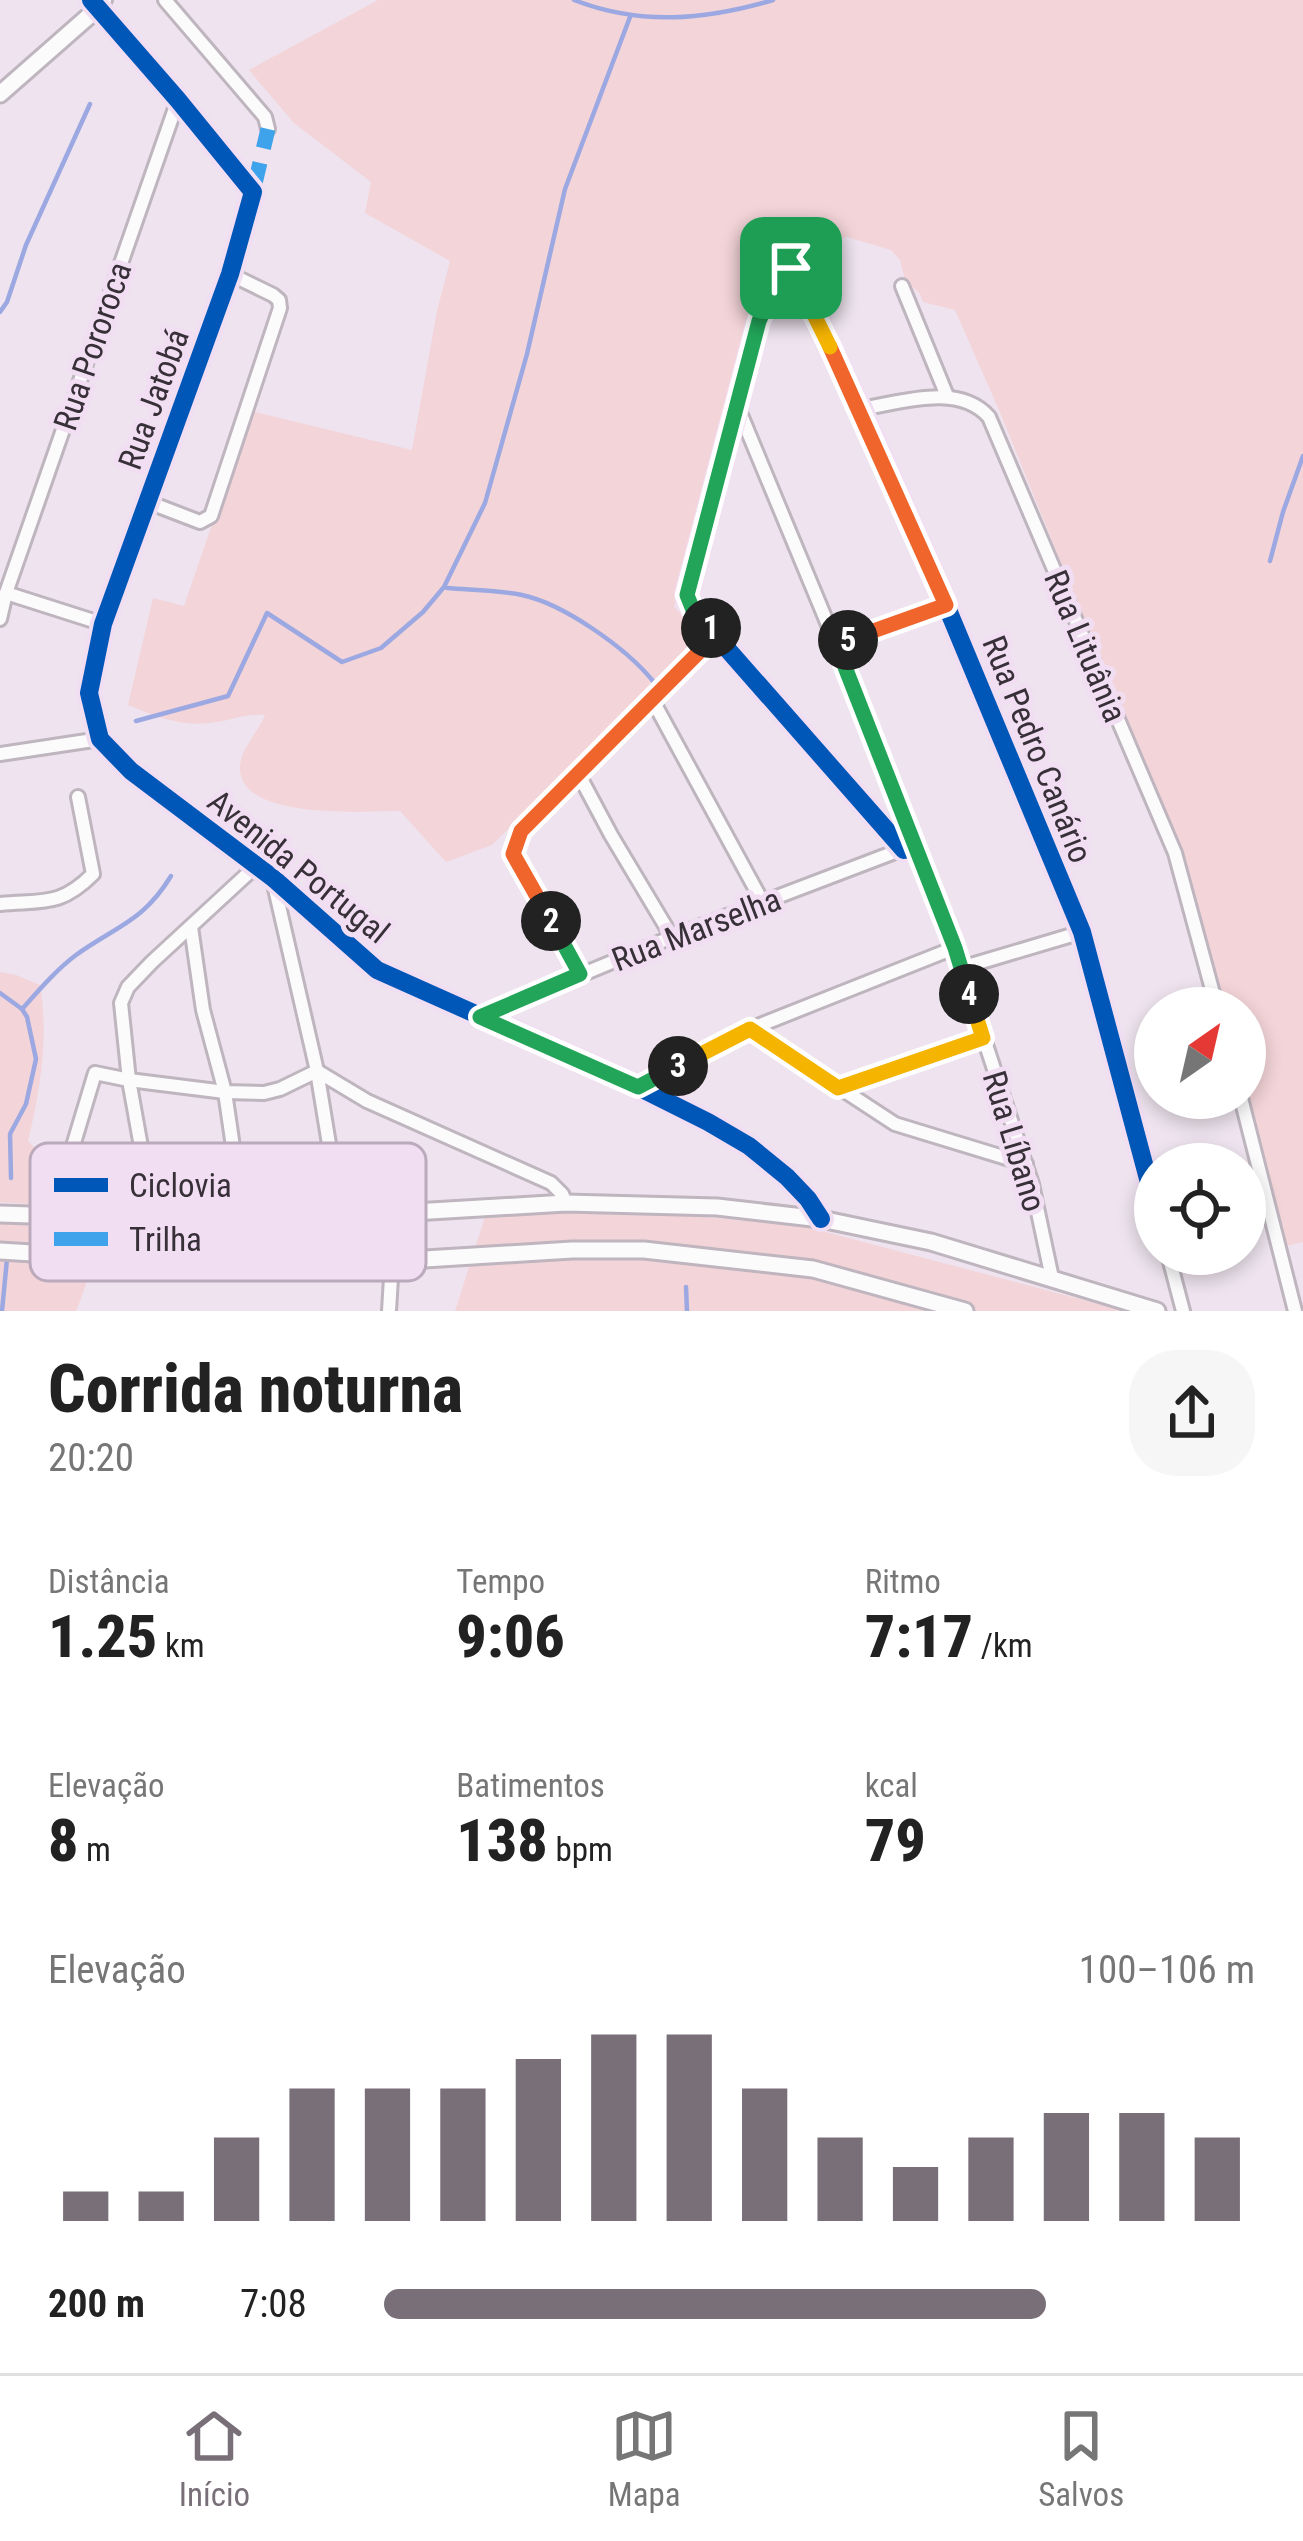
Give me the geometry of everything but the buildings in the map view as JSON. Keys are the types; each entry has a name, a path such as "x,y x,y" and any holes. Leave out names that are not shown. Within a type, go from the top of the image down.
{"street":[{"path":"165,0 265,118 268,129"},
{"path":"0,94 98,2 178,100"},
{"name":"Rua Jatobá","path":"103,624 230,274 254,192 178,100"},
{"name":"Rua Pororoca","path":"0,619 178,100"},
{"name":"Rua Pedro Canário","path":"736,402 759,321 776,284 791,268 860,409 946,605 1082,932 1138,1143"},
{"path":"148,502 200,522 211,516 280,308 273,295 230,274"},
{"path":"860,409 946,396 902,286"},
{"name":"Rua Lituânia","path":"946,396 979,406 989,417 1175,854 1211,987"},
{"path":"736,402 687,595 693,610 909,847"},
{"name":"Rua Líbano","path":"736,402 836,644 909,847 955,948 1026,1164 1052,1278"},
{"path":"0,754 100,740 89,693 103,624 6,593"},
{"path":"836,644 946,605"},
{"path":"580,974 513,854 521,831 717,634"},
{"path":"653,700 764,903"},
{"name":"Avenida Portugal","path":"100,740 130,771 273,878 377,970 638,1087 749,1146 787,1177 820,1219"},
{"path":"579,775 672,937"},
{"path":"0,904 62,899 93,874 78,797"},
{"name":"Rua Marselha","path":"480,1017 672,937 909,847"},
{"path":"140,1143 121,1004 128,987 256,866"},
{"path":"273,878 329,1143"},
{"path":"191,927 202,1010 225,1092 232,1143"},
{"path":"961,968 1082,932"},
{"path":"638,1087 750,1029 955,948"},
{"path":"750,1029 895,1124 1026,1164"},
{"path":"838,1088 983,1038"},
{"path":"74,1143 95,1073 264,1093 317,1071"},
{"path":"317,1071 367,1101 551,1183 566,1203"},
{"path":"1246,1119 1295,1311"},
{"path":"426,1212 566,1203 717,1207 820,1219 931,1242 1157,1311"},
{"path":"0,1214 30,1215"},
{"path":"426,1259 644,1250 813,1269 964,1311"},
{"path":"0,1251 30,1253"},
{"path":"1174,1275 1184,1311"},
{"path":"388,1311 390,1281"},
{"path":"1090,1311 1093,1291"}],"shaded area":[{"path":"378,0 1303,0 1303,1242 1282,1247 1266,1183 1266,1143 1256,1143 1250,1119 1266,1119 1266,987 1213,987 1177,849 999,410 955,310 923,302 905,280 900,260 891,250 847,237 795,253 764,279 742,383 674,607 703,635 492,845 446,862 400,811 305,809 259,796 245,784 240,766 265,715 193,724 128,705 153,598 184,606 251,411 412,450 450,261 365,213 371,182 294,123 249,70"},
{"path":"0,972 40,985 44,1024 28,1141 30,1204 0,1202"},
{"path":"649,1212 803,1226 1125,1311 455,1311 486,1214"},
{"path":"0,1222 30,1224 30,1281 87,1281 84,1290 76,1311 0,1311"}],"waterway":[{"path":"574,0 648,17 698,16 773,0"},
{"path":"136,721 228,696 267,613 342,662 381,648 444,587 485,503 527,354 565,189 630,17"},
{"path":"0,312 90,104"},
{"path":"1270,561 1303,456"},
{"path":"447,588 539,600 611,642 653,681"},
{"path":"22,1009 69,961 139,914 171,876"},
{"path":"0,993 27,1017 36,1059 26,1104 10,1134 11,1178"},
{"path":"2,1311 7,1259"},
{"path":"686,1287 687,1311"}],"marked path":[{"path":"253,192 268,129"}],"cycle path":[{"path":"91,0 253,192 230,274 103,624 89,693 100,739 131,771 273,878 377,970 708,1122 749,1146 787,1177 821,1219"},
{"path":"904,850 693,610 687,595 759,321 776,284 791,268 860,409 946,605 1082,932 1138,1143"}],"route":[{"path":"791,268 860,409 946,605 836,644 955,948 983,1038 838,1088 750,1029 638,1087 480,1017 580,974 513,854 521,831 717,634 693,610 687,595 759,321 776,284 791,268"}]}
